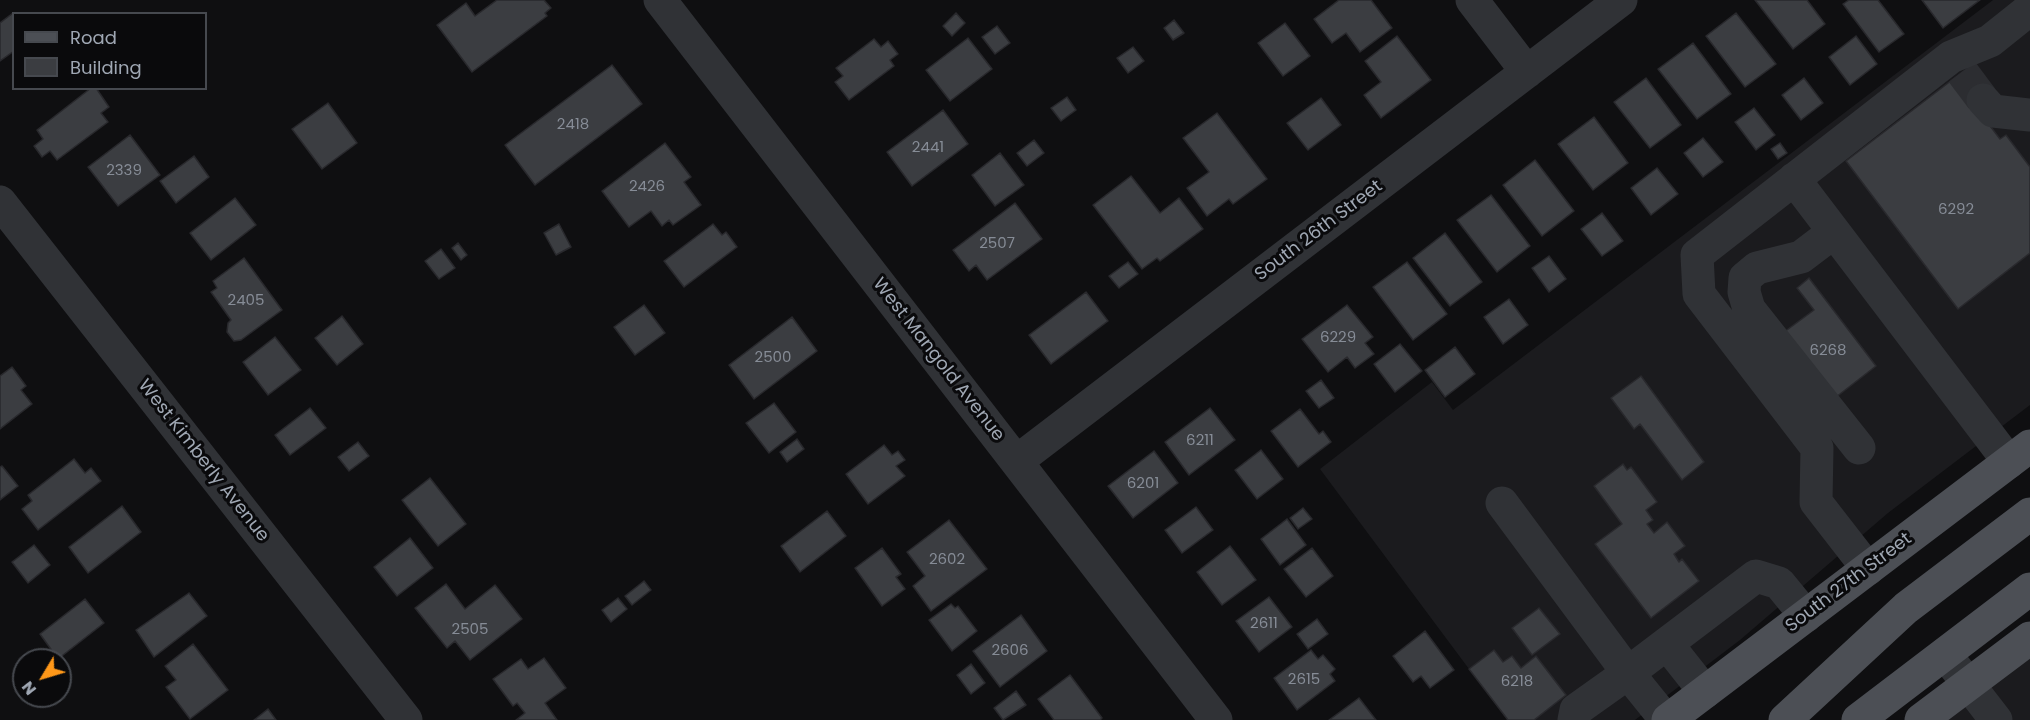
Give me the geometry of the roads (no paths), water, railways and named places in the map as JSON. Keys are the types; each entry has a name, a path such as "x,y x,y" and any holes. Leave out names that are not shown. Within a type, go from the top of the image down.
{"main road":[{"name":"South 27th Street","path":"1667,720 2020,454"},
{"path":"1785,720 1906,608 2030,514"},
{"path":"1858,720 2030,589"},
{"path":"1921,720 2030,638"}],"street":[{"name":"West Mangold Avenue","path":"660,0 1215,720"},
{"path":"1472,0 1527,72"},
{"name":"South 26th Street","path":"1017,461 1621,0"},
{"path":"1868,569 1816,502 1817,448 1700,294 1697,255 1794,179 1957,65 2030,9"},
{"path":"1983,100 1993,111 2030,115"},
{"path":"1794,179 1834,232 2020,454"},
{"name":"West Kimberly Avenue","path":"0,202 406,720"},
{"path":"1834,232 1801,257 1757,268 1745,278 1744,292 1749,309 1859,448"},
{"path":"1502,503 1628,673 1667,720"},
{"path":"1574,720 1576,710 1756,576 1779,583 1806,616"},
{"path":"1667,644 1704,692"},
{"path":"1945,654 1996,720"}],"tunnel":[{"path":"1962,72 1983,100"}]}
